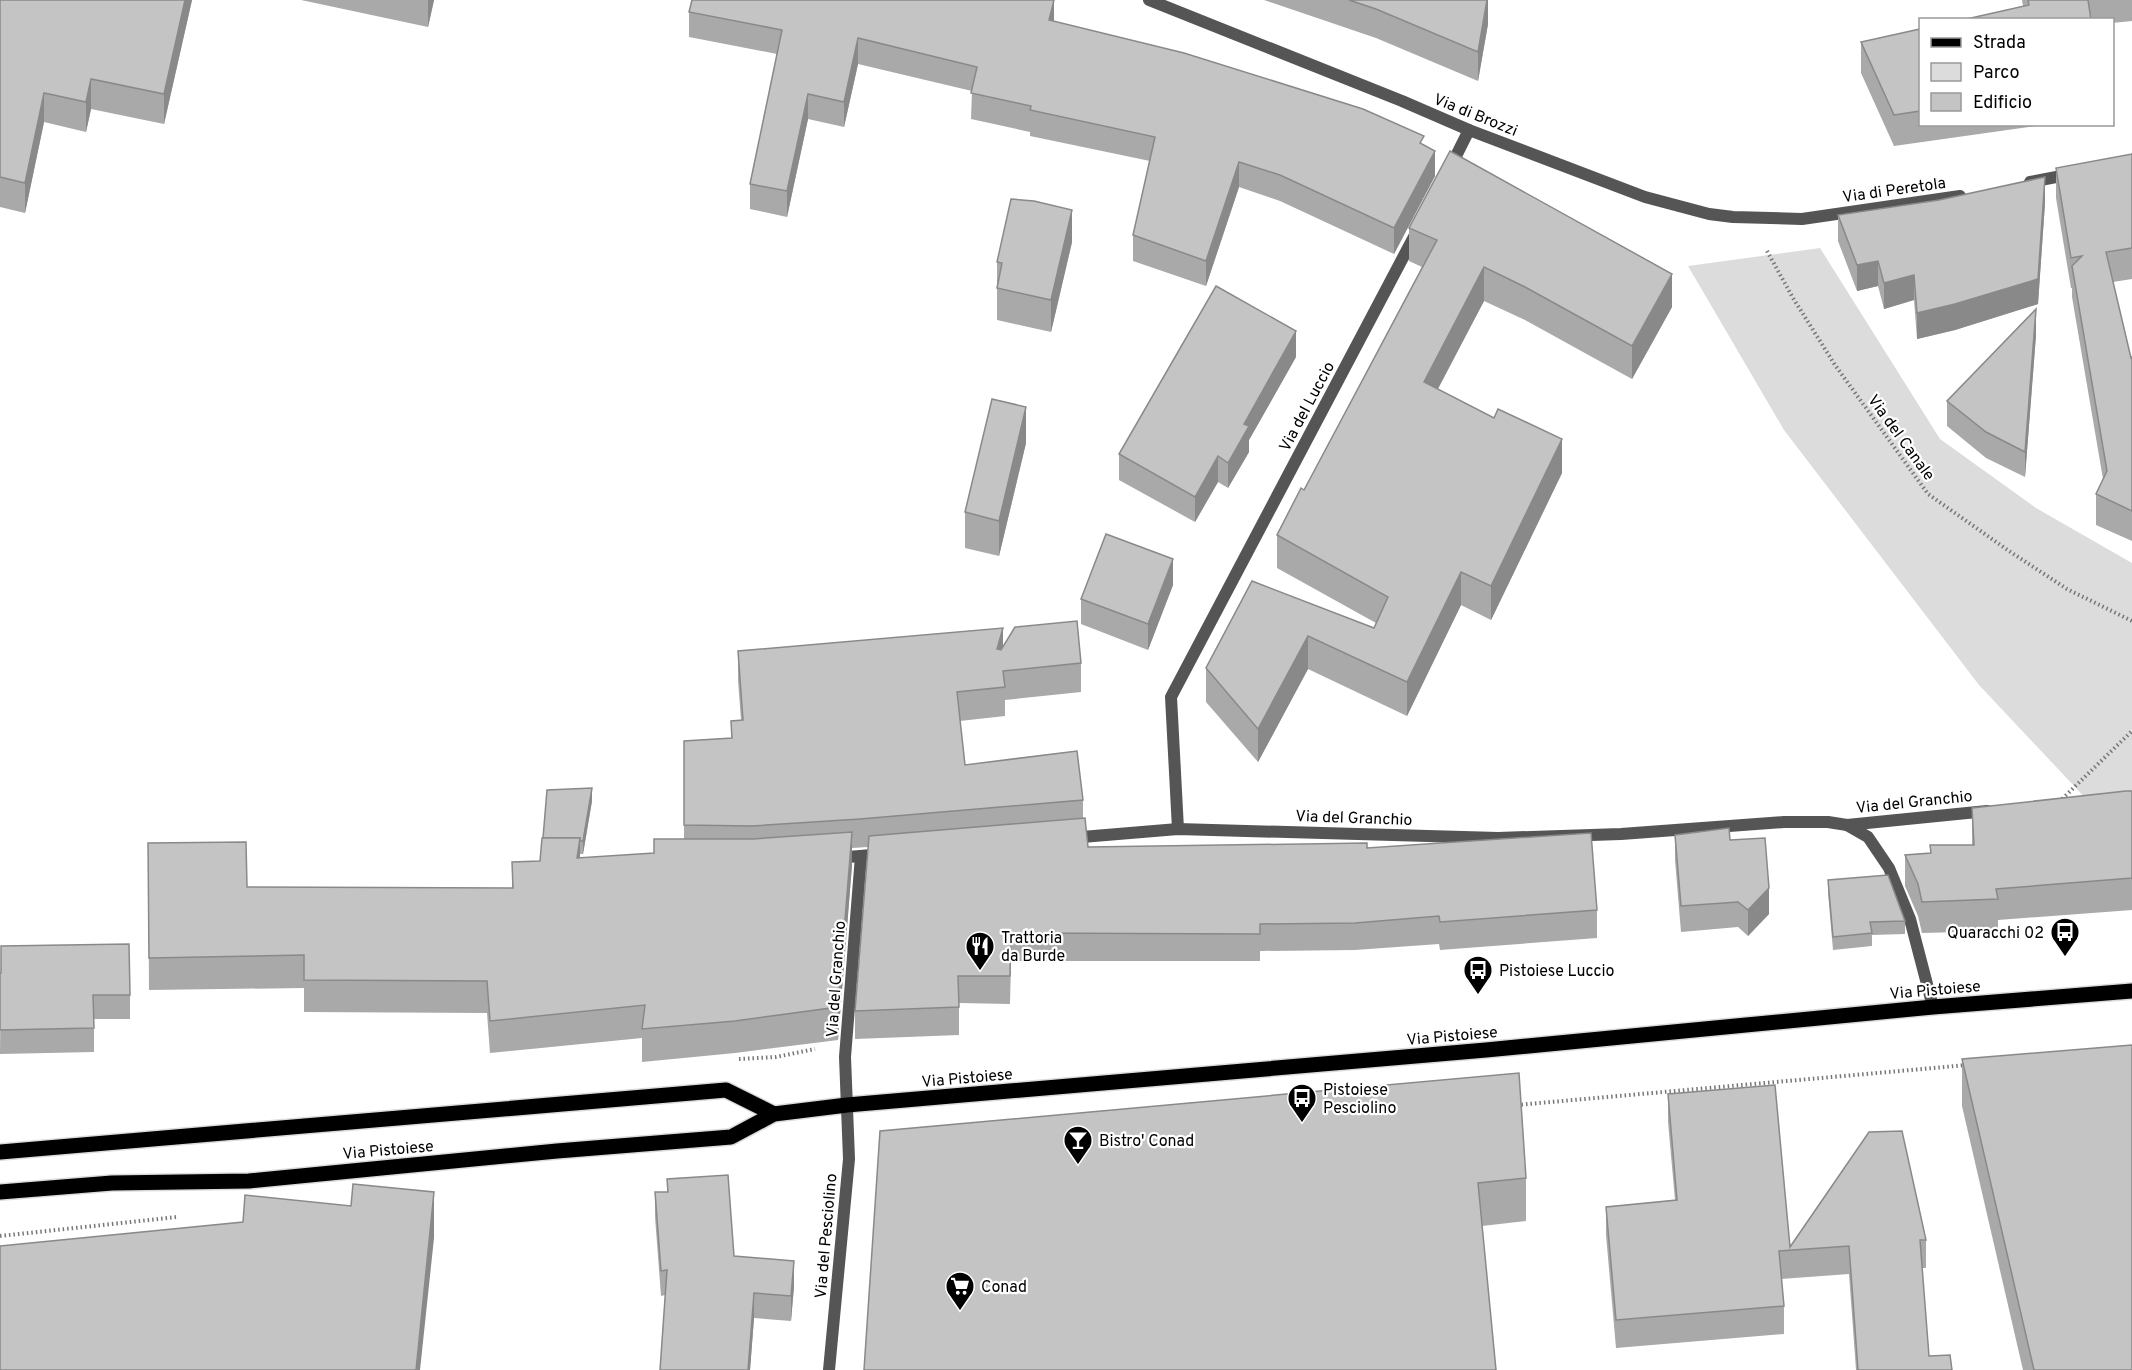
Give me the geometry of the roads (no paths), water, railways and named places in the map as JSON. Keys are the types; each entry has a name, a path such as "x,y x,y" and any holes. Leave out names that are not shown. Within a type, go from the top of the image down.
{"main road":[{"name":"Via Pistoiese","path":"0,1192 112,1183 249,1181 557,1151 731,1137 774,1114 846,1105 2132,991"},
{"name":"Via Pistoiese","path":"0,1152 726,1090 774,1114"}],"street":[{"name":"Via di Brozzi","path":"1149,0 1469,130 1645,197 1708,214 1802,219"},
{"path":"1442,184 1469,130"},
{"path":"2019,184 2087,171"},
{"name":"Via di Peretola","path":"1802,219 1974,193"},
{"name":"Via del Luccio","path":"1178,829 1171,697 1425,215"},
{"name":"Via del Granchio","path":"1061,839 1178,829 1498,838 1621,834 1784,822 1828,822 1847,825 1999,810"},
{"name":"Via del Granchio","path":"1847,825 1868,837 1889,868 1910,919 1933,1007"},
{"path":"828,858 896,853"},
{"name":"Via del Granchio","path":"846,1105 845,1057 861,856"},
{"name":"Via del Pesciolino","path":"829,1370 849,1159 846,1105"}],"place":[{"name":"Quaracchi 02","path":"2065,958"},
{"name":"Trattoria da Burde","path":"980,972"},
{"name":"Pistoiese Luccio","path":"1478,996"},
{"name":"Pistoiese Pesciolino","path":"1302,1124"},
{"name":"Bistro' Conad","path":"1078,1166"},
{"name":"Conad","path":"960,1312"}]}
